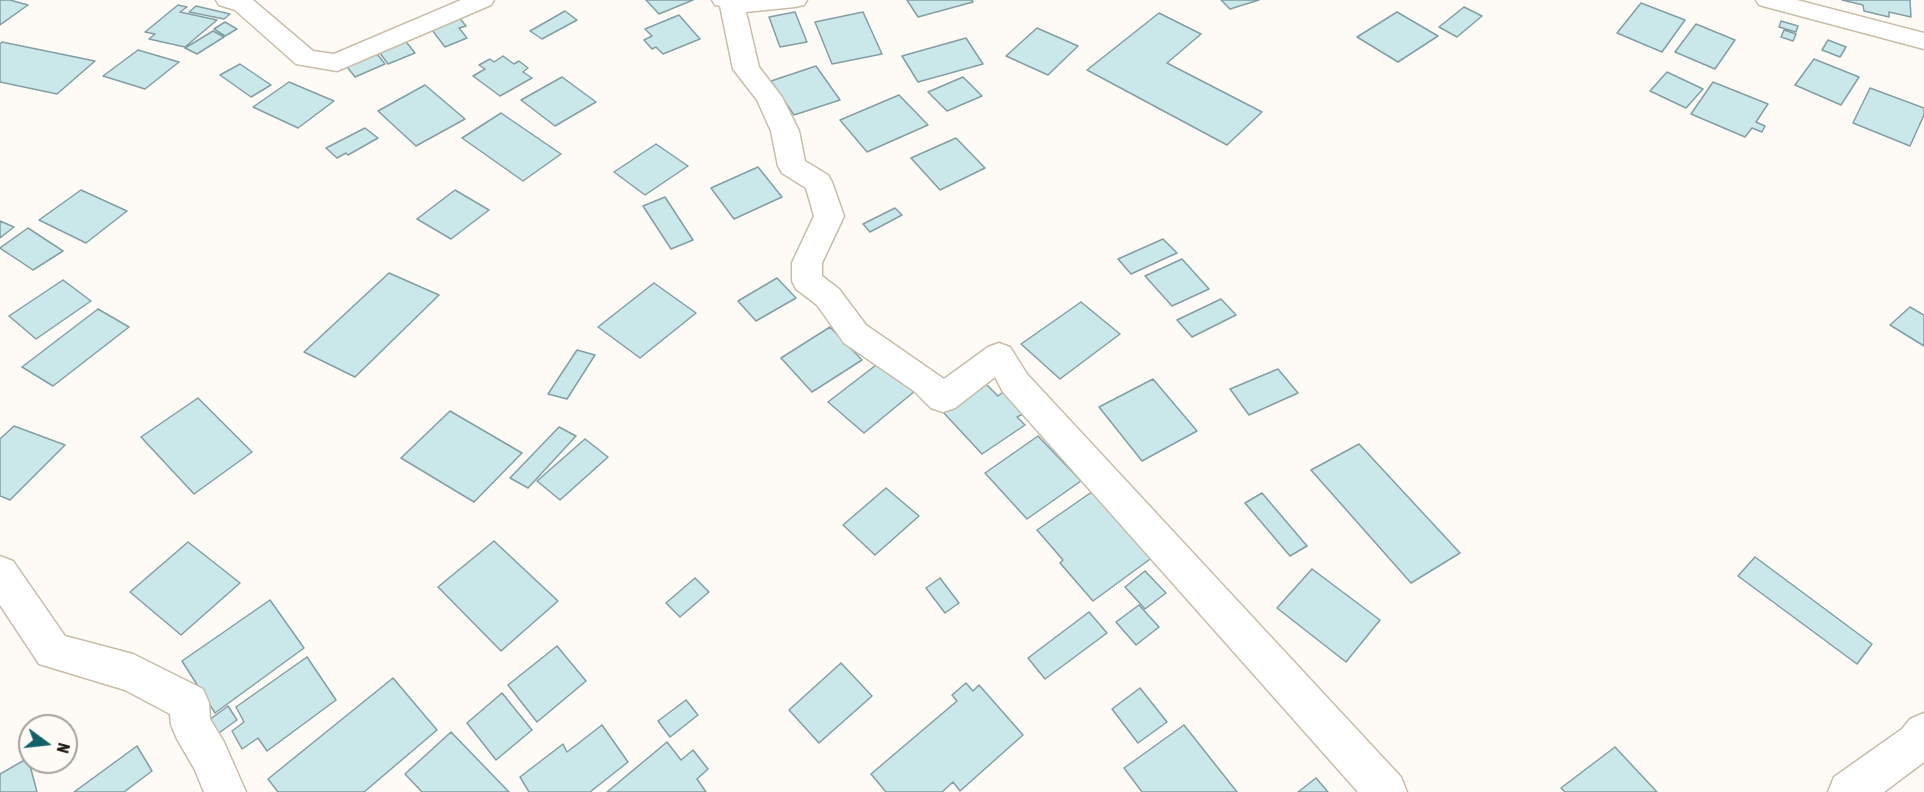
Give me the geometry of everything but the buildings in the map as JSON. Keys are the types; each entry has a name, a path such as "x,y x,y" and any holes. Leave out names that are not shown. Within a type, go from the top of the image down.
{"street":[{"path":"228,0 244,5 305,57 337,63 482,0"},
{"path":"795,0 753,5 728,2 746,69 770,97 785,131 792,166 818,182 829,216 807,263 807,281 828,297 855,333 926,382 943,398 999,356 1015,383 1386,792"},
{"path":"1768,0 1924,42"},
{"path":"0,573 53,651 133,673 189,703 191,725 210,756 225,792"},
{"path":"1849,792 1916,743 1924,733"}]}
